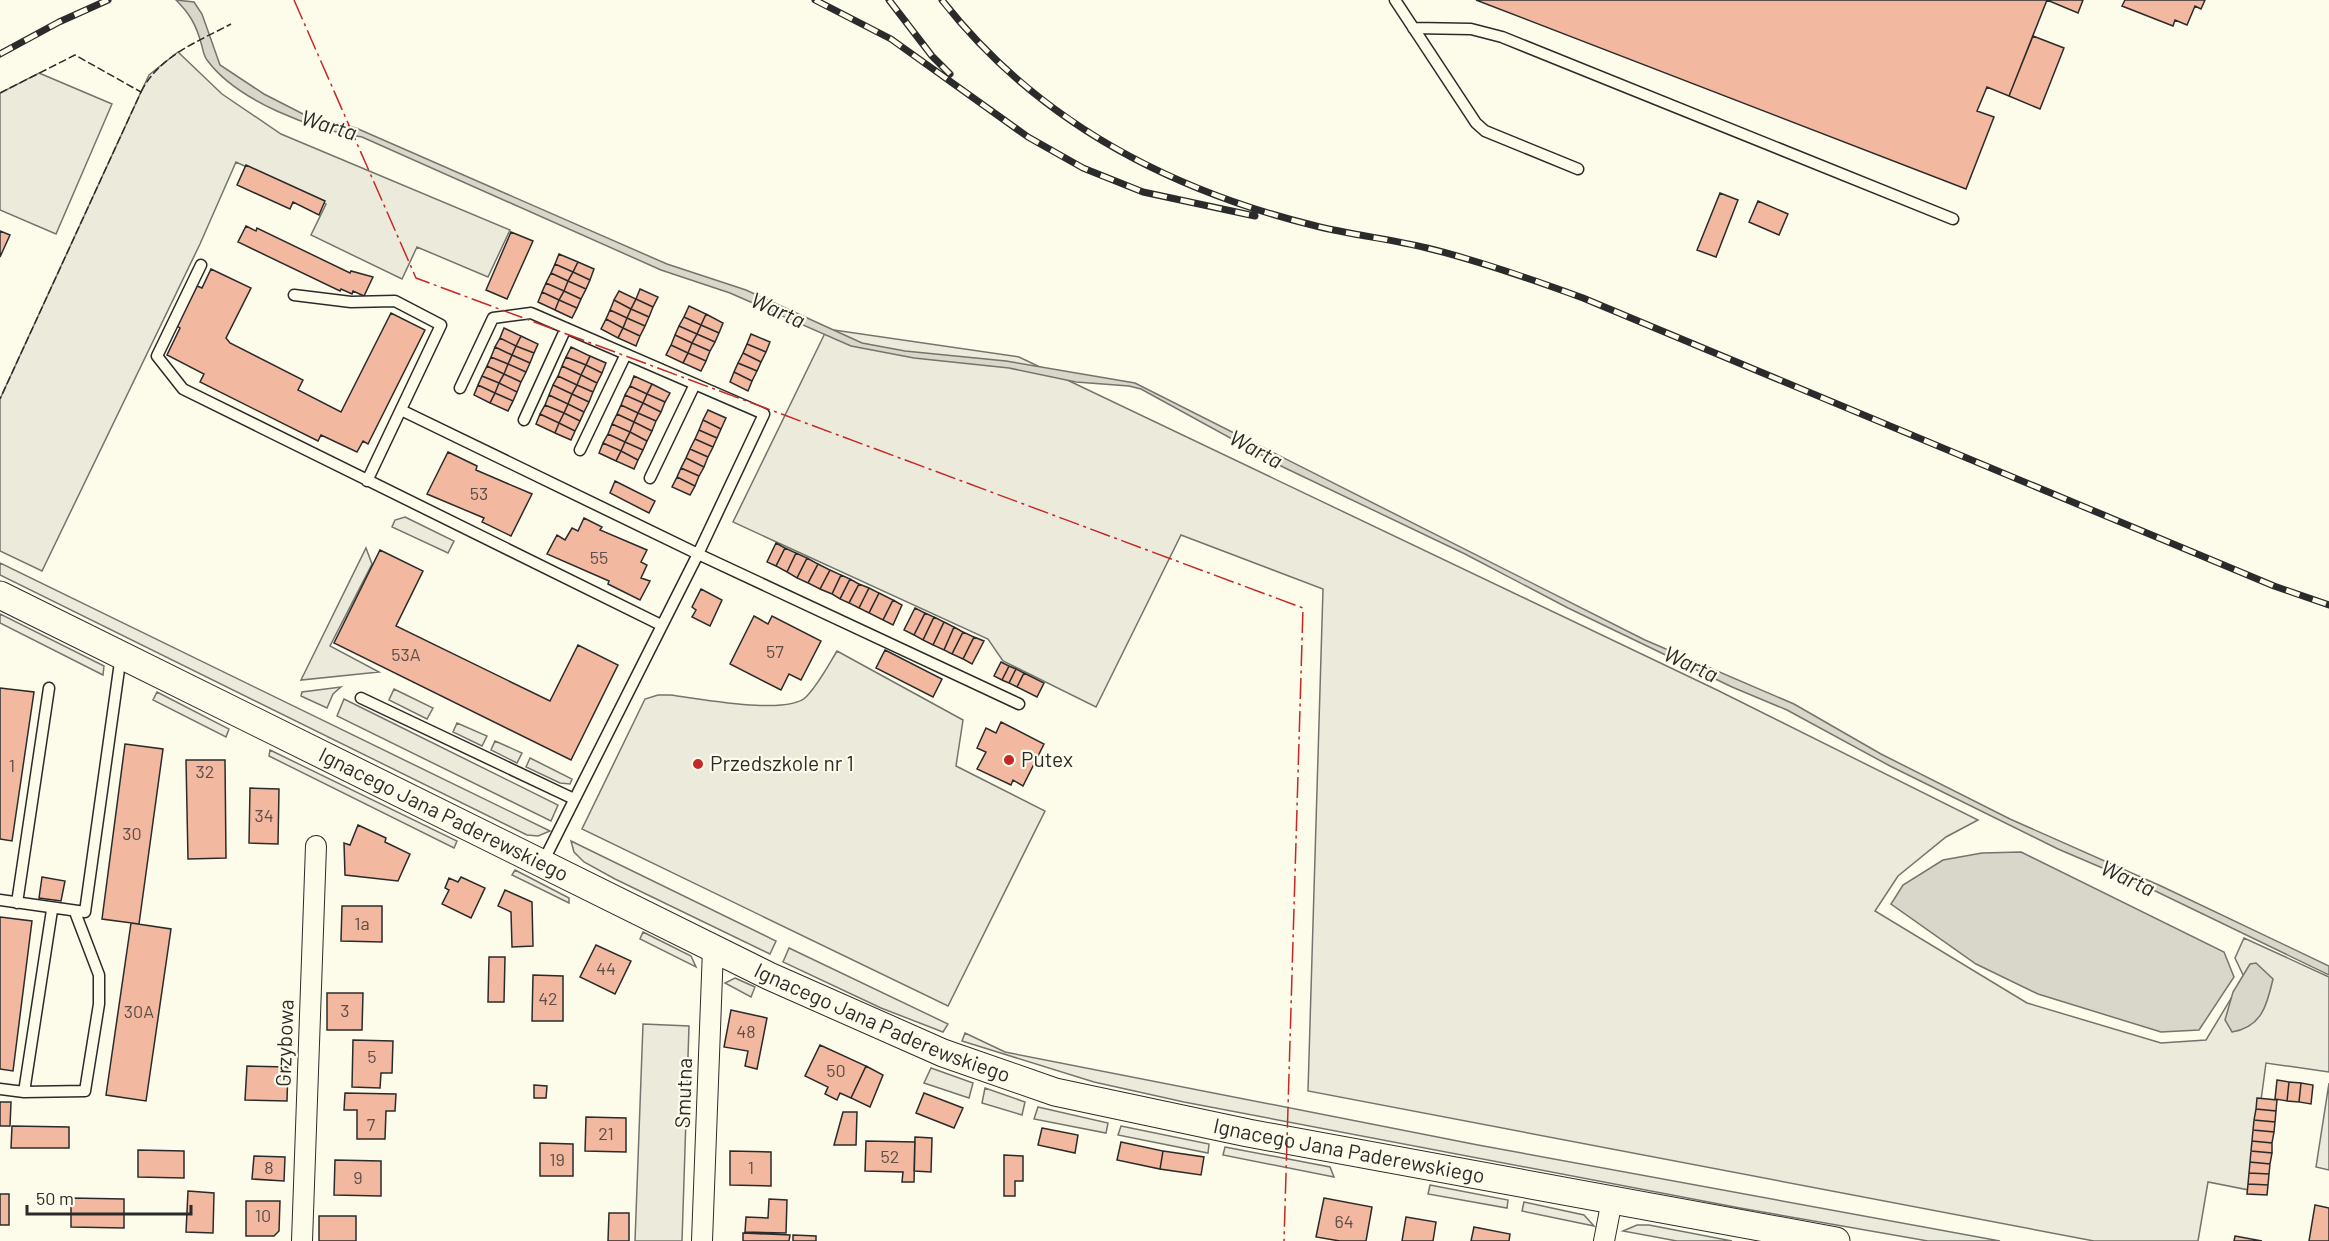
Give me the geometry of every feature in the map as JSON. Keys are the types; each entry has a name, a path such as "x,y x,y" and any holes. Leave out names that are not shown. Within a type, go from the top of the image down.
{"main road":[{"name":"Ignacego Jana Paderewskiego","path":"0,595 543,862 713,949 880,1027 943,1053 1055,1092 1248,1133 1836,1241"}],"street":[{"name":"Grzybowa","path":"302,1241 316,846"},
{"name":"Smutna","path":"703,1240 713,949"},
{"path":"1604,1241 1612,1200"}],"lane":[{"path":"1395,0 1485,131 1578,169"},
{"path":"1413,28 1471,29 1502,37 1953,219"},
{"path":"201,265 157,356 183,389 662,625"},
{"path":"294,295 351,302 395,301 441,325 367,481"},
{"path":"460,388 493,318 531,313 764,414 698,554 543,862"},
{"path":"524,420 566,328"},
{"path":"580,450 626,354"},
{"path":"650,478 696,384"},
{"path":"401,410 698,554 1019,704"},
{"path":"0,900 85,912 121,655"},
{"path":"17,903 49,688"},
{"path":"361,698 574,799"},
{"path":"24,1092 52,909"},
{"path":"0,1089 24,1092 85,1091 99,1004 99,975 75,912"}],"shaded area":[{"path":"178,52 222,94 281,134 510,230 488,277 417,247 402,279 311,235 326,204 236,162 200,244 42,571 0,551 0,399 149,75"},
{"path":"39,73 112,104 56,234 0,210 0,93"},
{"path":"827,329 1019,357 1717,690 1978,820 1946,837 1898,876 1875,911 2027,1003 2161,1043 2206,1040 2244,977 2235,958 2244,938 2329,977 2329,1072 2266,1063 2249,1190 2208,1182 2198,1241 2094,1241 1308,1091 1323,589 1181,535 1096,707 1003,661 988,639 733,522"},
{"path":"405,517 454,541 448,553 392,527 395,520"},
{"path":"366,548 372,564 330,646 379,672 301,680"},
{"path":"0,563 550,831 538,836 527,835 0,575"},
{"path":"0,614 104,666 103,675 0,623"},
{"path":"837,651 963,720 956,766 1045,811 948,1006 582,829 645,699 658,695 670,695 762,706 796,702 806,697 823,675"},
{"path":"341,687 333,694 327,708 301,696 302,692"},
{"path":"394,689 433,708 427,719 389,700"},
{"path":"157,692 229,729 226,737 153,700"},
{"path":"344,699 558,805 551,821 337,716"},
{"path":"457,723 487,736 482,746 453,732"},
{"path":"495,741 522,753 517,763 491,750"},
{"path":"270,750 457,841 454,848 269,756"},
{"path":"530,758 572,779 570,784 560,783 526,767"},
{"path":"571,841 776,941 770,954 584,862 574,852"},
{"path":"515,870 569,898 569,903 512,875"},
{"path":"643,932 691,956 696,967 640,939"},
{"path":"789,948 948,1024 943,1032 881,1008 783,962"},
{"path":"735,978 755,987 751,997 725,983"},
{"path":"643,1024 689,1026 682,1241 635,1241"},
{"path":"965,1033 1005,1052 1478,1145 2000,1241 1928,1241 1740,1208 1184,1102 1094,1082 962,1041"},
{"path":"931,1068 973,1083 969,1098 924,1083"},
{"path":"2329,1083 2329,1170 2316,1167"},
{"path":"985,1088 1025,1102 1022,1115 982,1103"},
{"path":"1038,1107 1108,1123 1106,1133 1034,1119"},
{"path":"1121,1126 1209,1144 1208,1153 1118,1135"},
{"path":"1225,1147 1330,1167 1334,1177 1223,1155"},
{"path":"1430,1185 1508,1200 1507,1208 1428,1194"},
{"path":"1524,1202 1584,1215 1594,1226 1522,1211"},
{"path":"1637,1225 1649,1225 1732,1241 1677,1241 1623,1231"}],"water":[{"name":"Warta","path":"176,0 194,2 202,14 220,65 264,94 303,114 356,128 667,264 746,290 862,343 905,351 1006,361 1135,383 1645,640 1794,704 1881,754 2010,819 2161,886 2329,966 2329,975 2147,887 2058,849 1890,766 1787,710 1732,687 1568,608 1465,554 1283,467 1141,389 1076,382 1009,368 914,358 851,346 730,293 661,270 362,137 321,128 277,111 256,101 220,75 206,58 194,24"},
{"path":"2021,852 2224,952 2234,977 2199,1030 2161,1032 2038,994 1976,964 1891,904 1903,885 1943,860 1982,853"},
{"path":"2256,963 2273,979 2268,998 2257,1020 2232,1032 2225,1020 2233,992 2250,964"}],"building":[{"path":"1476,0 2047,0 2009,96 1987,87 1977,111 1994,117 1966,189"},
{"path":"2047,0 2083,0 2078,13"},
{"path":"2125,0 2205,0 2201,9 2195,6 2187,25 2175,20 2173,26 2122,6"},
{"path":"2033,36 2064,48 2040,109 2009,96"},
{"path":"246,165 325,201 319,215 293,202 290,209 237,185"},
{"path":"1720,193 1738,200 1716,257 1697,250"},
{"path":"1758,201 1788,214 1779,235 1749,222"},
{"path":"246,226 256,231 257,228 350,273 351,271 373,277 364,296 353,291 352,294 341,289 340,291 238,242"},
{"path":"0,231 10,235 0,257"},
{"path":"511,232 533,241 507,299 486,290"},
{"path":"559,254 578,262 573,272 555,264"},
{"path":"578,262 594,269 590,280 573,272"},
{"path":"555,264 573,272 568,281 551,273"},
{"path":"211,269 251,288 226,338 230,343 303,380 298,390 341,412 391,313 425,330 368,444 363,441 357,452 321,435 318,441 200,382 204,374 167,355 180,328 177,326 197,286 202,288"},
{"path":"573,272 590,280 586,289 568,281"},
{"path":"551,273 568,281 564,291 546,283"},
{"path":"568,281 586,289 581,299 564,291"},
{"path":"546,283 564,291 559,300 542,292"},
{"path":"640,289 658,297 653,307 636,299"},
{"path":"564,291 581,299 577,308 559,300"},
{"path":"619,291 636,299 631,309 614,300"},
{"path":"542,292 559,300 555,310 538,302"},
{"path":"636,299 653,307 649,317 631,309"},
{"path":"559,300 577,308 572,318 555,310"},
{"path":"614,300 631,309 627,318 610,310"},
{"path":"689,306 706,314 701,325 684,317"},
{"path":"631,309 649,317 645,326 627,318"},
{"path":"610,310 627,318 623,328 606,319"},
{"path":"706,314 723,323 719,333 701,325"},
{"path":"684,317 701,325 697,334 679,326"},
{"path":"627,318 645,326 640,336 623,328"},
{"path":"606,319 623,328 618,338 601,329"},
{"path":"701,325 719,333 715,342 697,334"},
{"path":"679,326 697,334 692,343 675,335"},
{"path":"504,328 521,336 516,346 500,338"},
{"path":"623,328 640,336 636,346 618,338"},
{"path":"697,334 715,342 710,351 692,343"},
{"path":"751,334 770,342 766,352 747,344"},
{"path":"675,335 692,343 688,353 671,345"},
{"path":"521,336 538,344 534,353 516,346"},
{"path":"500,338 516,346 512,355 495,347"},
{"path":"692,343 710,351 706,361 688,353"},
{"path":"747,344 766,352 761,362 743,353"},
{"path":"671,345 688,353 683,363 666,355"},
{"path":"516,346 534,353 530,363 512,355"},
{"path":"495,347 512,355 508,364 491,357"},
{"path":"571,347 590,356 586,365 566,357"},
{"path":"688,353 706,361 701,371 683,363"},
{"path":"743,353 761,362 757,371 738,363"},
{"path":"512,355 530,363 526,372 508,364"},
{"path":"590,356 606,363 602,373 586,365"},
{"path":"491,357 508,364 504,374 487,366"},
{"path":"566,357 586,365 581,375 562,366"},
{"path":"738,363 757,371 752,381 734,372"},
{"path":"508,364 526,372 521,382 504,374"},
{"path":"586,365 602,373 597,383 581,375"},
{"path":"487,366 504,374 499,383 482,376"},
{"path":"562,366 581,375 577,385 558,376"},
{"path":"734,372 752,381 748,391 730,382"},
{"path":"504,374 521,382 517,392 499,383"},
{"path":"581,375 597,383 593,392 577,385"},
{"path":"482,376 499,383 495,393 478,385"},
{"path":"558,376 577,385 572,394 553,385"},
{"path":"634,376 652,384 647,394 630,386"},
{"path":"499,383 517,392 513,401 495,393"},
{"path":"652,384 670,393 665,402 647,394"},
{"path":"478,385 495,393 490,403 474,395"},
{"path":"553,385 572,394 568,404 549,395"},
{"path":"577,385 593,392 589,402 572,394"},
{"path":"630,386 647,394 643,403 625,395"},
{"path":"495,393 513,401 508,411 490,403"},
{"path":"572,394 589,402 584,412 568,404"},
{"path":"647,394 665,402 661,412 643,403"},
{"path":"549,395 568,404 564,413 545,405"},
{"path":"625,395 643,403 638,413 621,405"},
{"path":"643,403 661,412 656,421 638,413"},
{"path":"568,404 584,412 580,421 564,413"},
{"path":"545,405 564,413 559,423 540,414"},
{"path":"621,405 638,413 634,422 617,414"},
{"path":"708,410 726,418 721,429 703,420"},
{"path":"564,413 580,421 575,431 559,423"},
{"path":"638,413 656,421 652,431 634,422"},
{"path":"540,414 559,423 555,433 536,424"},
{"path":"617,414 634,422 630,432 612,424"},
{"path":"703,420 721,429 717,438 699,430"},
{"path":"634,422 652,431 647,441 630,432"},
{"path":"559,423 575,431 571,440 555,433"},
{"path":"612,424 630,432 625,442 608,434"},
{"path":"699,430 717,438 713,447 695,439"},
{"path":"630,432 647,441 643,450 625,442"},
{"path":"608,434 625,442 621,451 603,443"},
{"path":"695,439 713,447 708,457 690,449"},
{"path":"625,442 643,450 638,460 621,451"},
{"path":"603,443 621,451 616,461 599,453"},
{"path":"690,449 708,457 704,467 686,458"},
{"path":"621,451 638,460 634,469 616,461"},
{"path":"448,452 477,466 476,470 532,494 511,536 482,522 484,518 427,494"},
{"path":"686,458 704,467 699,476 681,468"},
{"path":"681,468 699,476 695,486 677,477"},
{"path":"677,477 695,486 690,495 672,487"},
{"path":"615,481 655,501 649,513 610,493"},
{"path":"584,518 602,527 600,530 647,550 641,562 647,565 641,578 650,581 640,600 608,584 609,581 547,554 557,535 565,540 572,528 578,531"},
{"path":"776,543 785,548 776,566 767,562"},
{"path":"785,548 796,553 787,572 776,566"},
{"path":"380,550 423,571 396,626 550,701 578,645 618,665 571,760 334,643"},
{"path":"796,553 807,558 797,578 787,572"},
{"path":"807,558 818,564 808,583 797,578"},
{"path":"818,564 830,570 820,589 808,583"},
{"path":"830,570 841,575 832,594 820,589"},
{"path":"841,575 850,579 840,599 832,594"},
{"path":"850,579 859,584 849,603 840,599"},
{"path":"859,584 869,588 859,608 849,603"},
{"path":"869,588 879,593 869,613 859,608"},
{"path":"701,589 722,600 710,626 692,617 696,610 692,607"},
{"path":"879,593 893,600 883,620 869,613"},
{"path":"893,600 902,605 893,625 883,620"},
{"path":"915,608 925,613 914,635 904,630"},
{"path":"925,613 934,617 923,640 914,635"},
{"path":"754,616 768,624 772,616 821,641 801,680 789,674 781,690 730,664"},
{"path":"934,617 944,622 933,645 923,640"},
{"path":"944,622 954,627 944,650 933,645"},
{"path":"954,627 963,632 952,654 944,650"},
{"path":"963,632 974,637 963,659 952,654"},
{"path":"974,637 984,641 972,664 963,659"},
{"path":"885,650 942,679 933,697 876,668"},
{"path":"1001,662 1009,666 1002,680 994,676"},
{"path":"1009,666 1016,669 1009,683 1002,680"},
{"path":"1016,669 1024,673 1017,687 1009,683"},
{"path":"1024,673 1044,683 1037,697 1017,687"},
{"path":"0,688 34,692 12,841 0,839"},
{"name":"Putex","path":"1001,722 1044,744 1023,786 1013,780 1011,785 977,769 986,752 977,748 986,728 996,733"},
{"path":"125,744 163,749 139,924 102,919"},
{"path":"186,760 225,760 226,858 188,859"},
{"path":"250,788 279,789 278,844 249,843"},
{"path":"358,825 386,838 385,842 410,854 398,881 345,875 344,843 350,845"},
{"path":"42,877 65,881 61,901 39,898"},
{"path":"461,877 485,888 471,918 442,904 449,890 445,888 449,878 458,882"},
{"path":"505,890 532,902 533,946 512,947 511,912 498,906"},
{"path":"342,906 382,906 382,942 341,941"},
{"path":"0,917 32,921 13,1071 0,1069"},
{"path":"131,923 171,929 146,1101 106,1095"},
{"path":"596,945 631,961 615,994 580,977"},
{"path":"489,957 505,957 504,1002 488,1002"},
{"path":"533,975 563,976 563,1021 532,1021"},
{"path":"327,993 363,993 362,1030 327,1030"},
{"path":"731,1010 767,1018 757,1069 745,1066 748,1051 724,1047"},
{"path":"353,1040 393,1041 392,1073 381,1073 380,1088 352,1087"},
{"path":"820,1045 866,1066 851,1098 840,1093 837,1100 825,1094 828,1087 805,1076"},
{"path":"247,1066 288,1067 287,1101 245,1100"},
{"path":"866,1066 883,1075 870,1107 851,1098"},
{"path":"2277,1080 2289,1082 2287,1101 2275,1099"},
{"path":"2289,1082 2301,1083 2299,1102 2287,1101"},
{"path":"2301,1083 2313,1085 2311,1104 2299,1102"},
{"path":"534,1085 547,1086 546,1098 534,1098"},
{"path":"345,1093 396,1094 395,1111 386,1111 385,1139 357,1139 357,1110 344,1110"},
{"path":"924,1093 963,1108 954,1128 916,1113"},
{"path":"2257,1098 2277,1100 2276,1111 2256,1109"},
{"path":"0,1102 11,1102 10,1126 0,1126"},
{"path":"2256,1109 2276,1111 2275,1122 2254,1120"},
{"path":"843,1112 857,1112 856,1145 834,1145"},
{"path":"586,1117 626,1118 626,1152 585,1151"},
{"path":"2254,1120 2275,1122 2274,1132 2253,1130"},
{"path":"12,1126 69,1127 69,1148 11,1148"},
{"path":"1042,1128 1078,1135 1075,1153 1038,1145"},
{"path":"2253,1130 2274,1132 2272,1143 2252,1141"},
{"path":"915,1137 932,1138 931,1172 914,1171"},
{"path":"866,1141 915,1142 914,1182 902,1182 903,1172 865,1171"},
{"path":"2252,1141 2272,1143 2272,1153 2251,1151"},
{"path":"1121,1142 1163,1151 1160,1169 1117,1160"},
{"path":"540,1143 573,1144 573,1176 540,1176"},
{"path":"138,1150 184,1151 184,1178 138,1177"},
{"path":"730,1151 771,1152 771,1186 730,1185"},
{"path":"1163,1151 1204,1157 1201,1175 1160,1169"},
{"path":"2251,1151 2272,1153 2270,1164 2250,1162"},
{"path":"1004,1155 1023,1156 1023,1181 1015,1181 1015,1196 1004,1196"},
{"path":"254,1156 285,1157 284,1181 252,1179"},
{"path":"335,1160 381,1161 381,1196 334,1195"},
{"path":"2250,1162 2270,1164 2269,1174 2249,1173"},
{"path":"2249,1173 2269,1174 2268,1185 2248,1184"},
{"path":"2248,1184 2268,1185 2267,1195 2247,1194"},
{"path":"188,1191 214,1193 213,1233 186,1232"},
{"path":"0,1194 9,1194 9,1225 0,1225"},
{"path":"71,1198 124,1199 124,1228 71,1227"},
{"path":"1324,1198 1372,1207 1366,1241 1340,1241 1316,1237"},
{"path":"769,1199 787,1200 786,1233 745,1232 746,1217 768,1218"},
{"path":"246,1201 280,1201 279,1231 274,1236 246,1236"},
{"path":"2315,1205 2329,1208 2329,1241 2309,1241"},
{"path":"609,1213 629,1213 629,1241 608,1241"},
{"path":"319,1216 356,1216 356,1241 319,1241"},
{"path":"1406,1217 1436,1222 1433,1241 1402,1241"},
{"path":"1474,1227 1510,1234 1509,1241 1471,1241"},
{"path":"743,1233 790,1235 789,1241 743,1241"},
{"path":"793,1235 816,1236 816,1241 793,1241"},
{"path":"2235,1236 2262,1241 2234,1241"}],"railway":[{"path":"0,54 59,22 108,0"},
{"path":"815,0 891,39 1028,137 1083,168 1143,192 1255,216"},
{"path":"889,0 932,56 950,74"},
{"path":"942,0 979,43 1019,81 1063,115 1109,144 1158,170 1262,211 1316,226 1447,253 1583,298 2274,586 2329,605"}],"fence":[{"path":"141,92 149,79 168,59 231,24"},
{"path":"0,93 75,55 141,92 0,399"}],"power":[{"path":"294,0 416,278 1303,608 1284,1241"}],"place":[{"name":"Putex","path":"1009,760"},
{"name":"Przedszkole nr 1","path":"698,764"}]}
